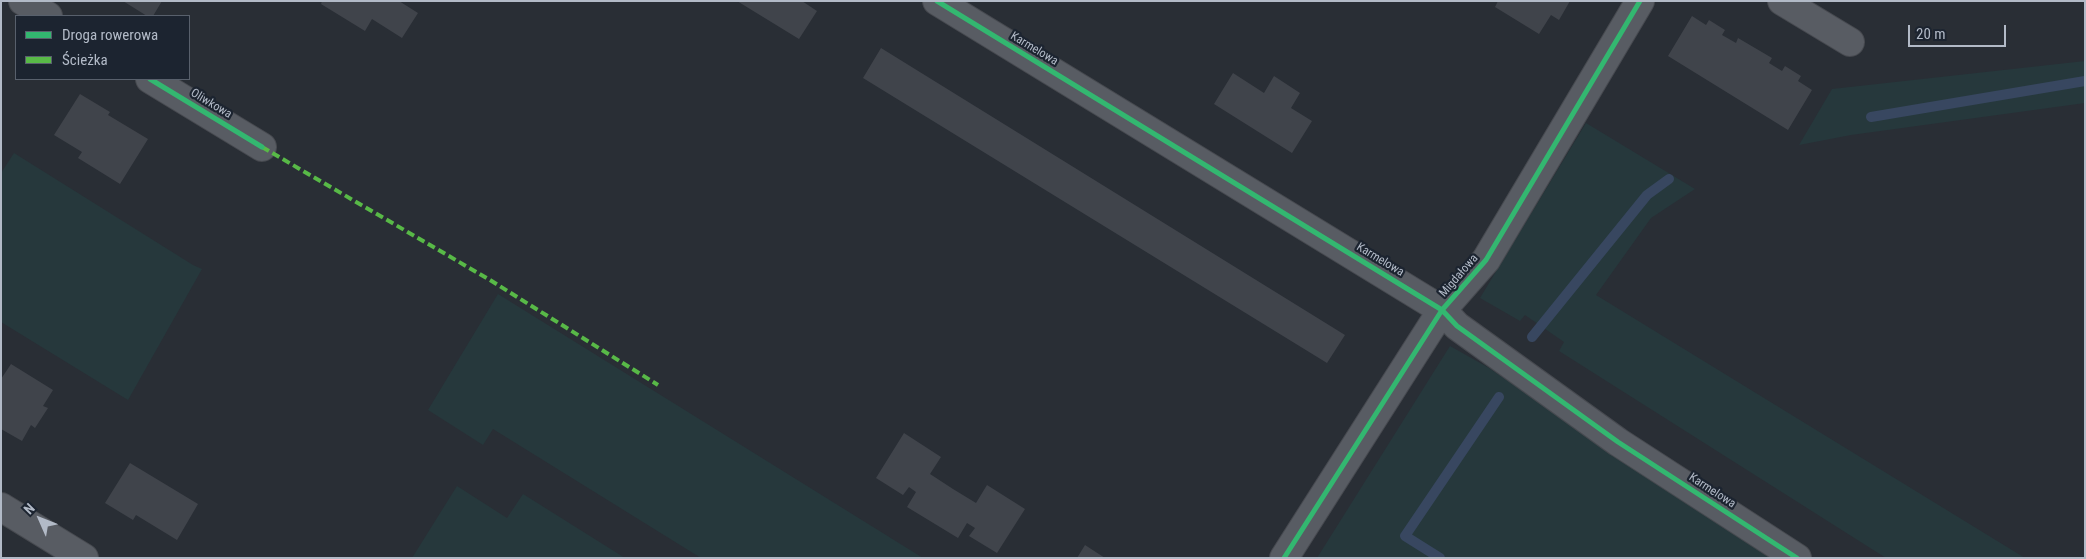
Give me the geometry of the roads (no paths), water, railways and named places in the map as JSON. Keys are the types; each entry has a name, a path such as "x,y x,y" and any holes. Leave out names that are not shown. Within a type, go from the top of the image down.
{"street":[{"path":"24,1 46,15"},
{"name":"Karmelowa","path":"937,1 1442,310 1457,326 1618,442 1797,558"},
{"name":"Migdałowa","path":"1284,558 1442,310 1486,260 1640,1"},
{"path":"1782,1 1850,42"},
{"name":"Oliwkowa","path":"152,80 262,147"},
{"path":"1,507 84,558"}],"waterway":[{"path":"1871,117 2085,81"},
{"path":"1532,337 1647,195 1669,179"},
{"path":"1440,558 1405,536 1499,397"}]}
